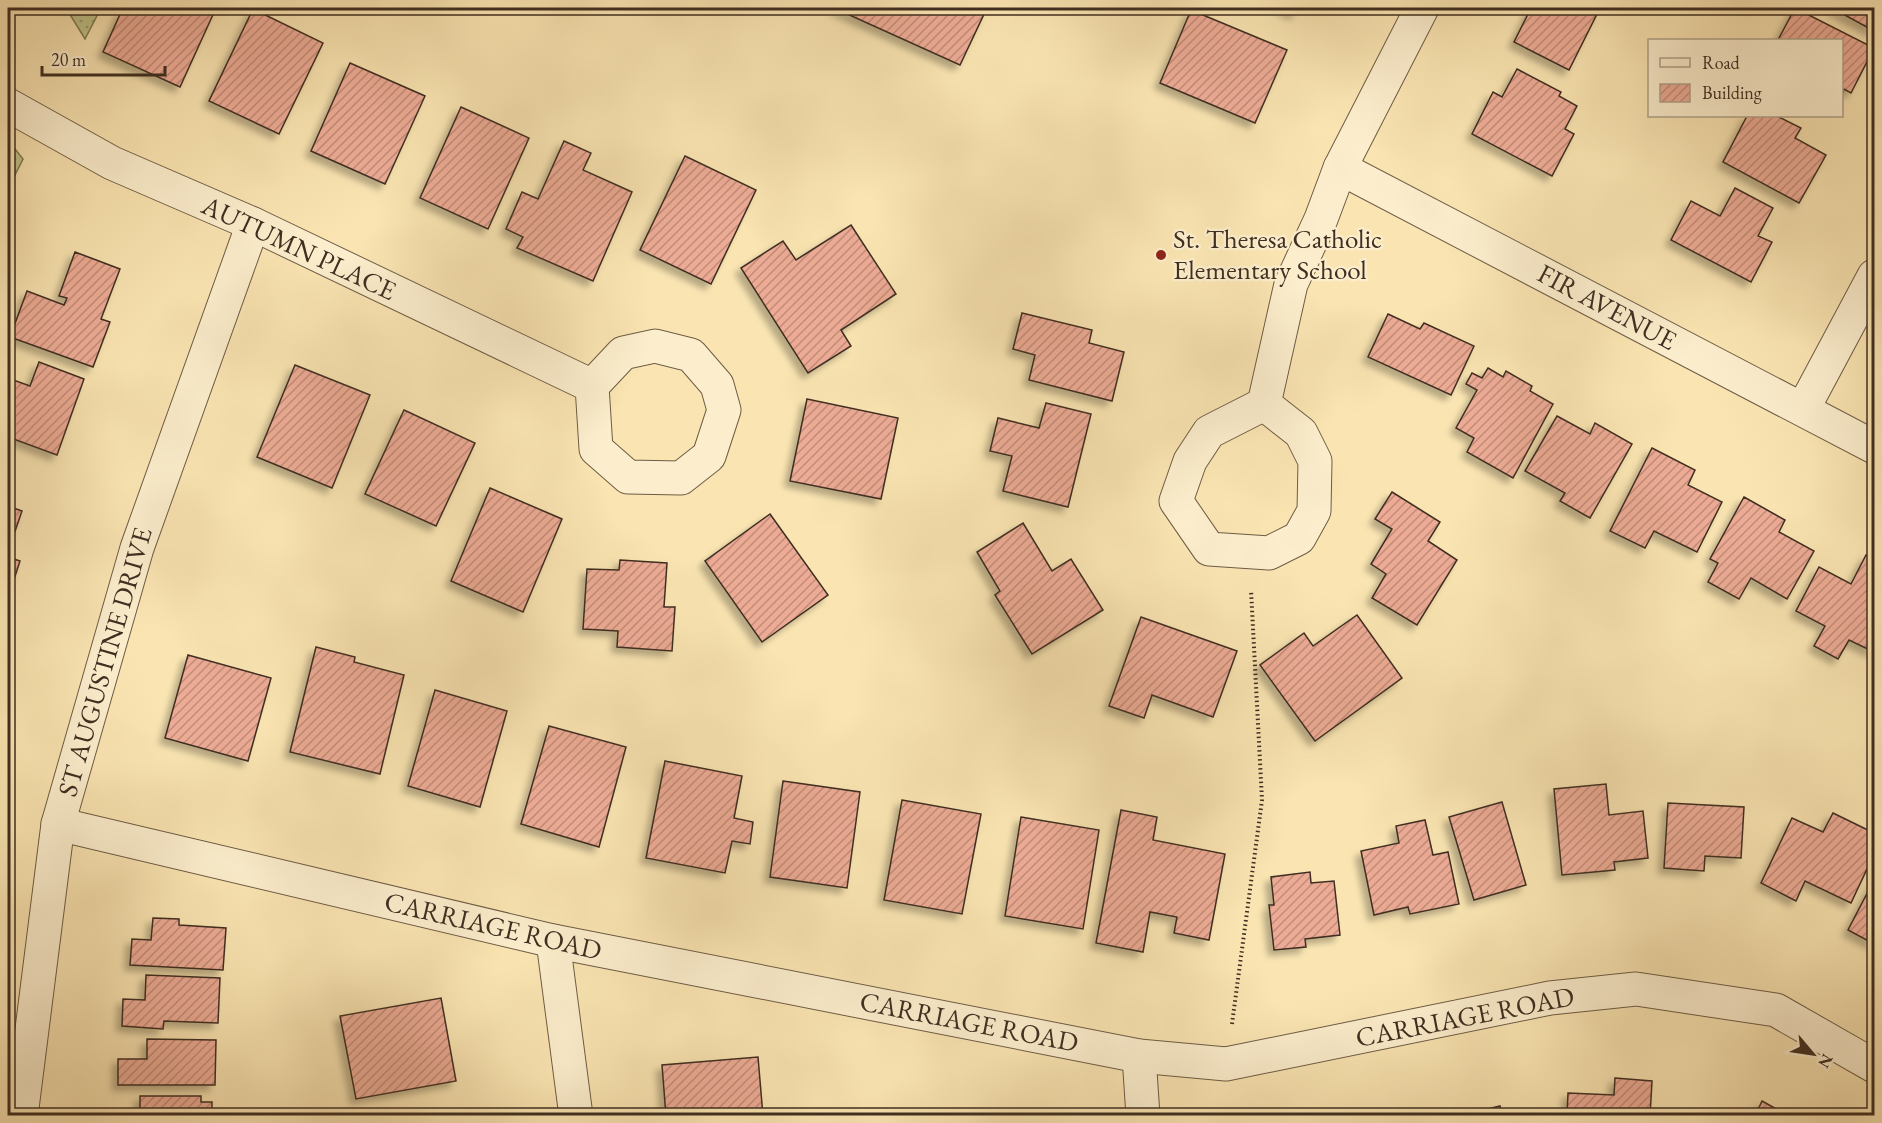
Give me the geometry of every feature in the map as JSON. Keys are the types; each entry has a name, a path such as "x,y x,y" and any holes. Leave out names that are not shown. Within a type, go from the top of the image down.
{"street":[{"path":"1264,404 1291,284 1321,219 1340,168 1422,8"},
{"name":"AUTUMN PLACE","path":"8,105 112,163 253,224 592,386"},
{"name":"FIR AVENUE","path":"1340,168 1875,447"},
{"name":"ST AUGUSTINE DRIVE","path":"21,1116 57,825 137,548 253,224"},
{"path":"1803,409 1875,276"},
{"path":"655,346 691,355 717,385 724,410 709,456 681,478 628,477 596,449 592,386 623,353 655,346"},
{"path":"1264,404 1300,433 1315,461 1314,511 1299,538 1269,553 1209,549 1176,501 1190,461 1209,432 1264,404"},
{"name":"CARRIAGE ROAD","path":"57,825 553,941 1139,1056 1226,1064 1550,998 1636,989 1776,1010 1875,1066"},
{"path":"553,941 576,1116"},
{"path":"1139,1056 1143,1116"}],"path":[{"path":"1209,549 1251,584 1263,800 1226,1064"}],"green space":[{"path":"66,8 101,8 85,39"},
{"path":"8,140 23,159 8,189"}],"building":[{"path":"132,8 216,8 180,87 103,52 122,10 129,13"},
{"path":"834,8 976,8 985,12 960,65"},
{"path":"1282,8 1299,8 1295,14"},
{"path":"1531,8 1595,8 1599,10 1569,70 1514,42"},
{"path":"1795,8 1874,48 1851,93 1844,89 1843,92 1843,39 1779,39"},
{"path":"1832,8 1874,8 1874,31"},
{"path":"253,9 323,43 279,134 209,101"},
{"path":"1191,10 1287,50 1255,123 1160,83"},
{"path":"350,63 425,96 385,184 311,151"},
{"path":"1517,69 1561,92 1559,96 1577,106 1565,129 1574,134 1552,176 1472,134 1493,92 1502,97"},
{"path":"461,107 529,138 488,229 420,198"},
{"path":"1746,117 1779,117 1801,128 1795,138 1826,155 1799,203 1723,162"},
{"path":"564,141 591,153 583,170 632,192 593,281 517,248 523,237 506,229 522,192 538,199"},
{"path":"685,156 756,190 711,284 640,250"},
{"path":"1735,188 1773,208 1758,236 1772,242 1751,282 1671,240 1691,201 1720,216"},
{"path":"851,225 896,294 841,330 851,346 808,373 741,268 783,241 796,260"},
{"path":"75,252 120,269 101,319 110,322 93,367 10,337 27,291 64,305 67,298 59,296"},
{"path":"1022,313 1092,330 1089,343 1124,352 1112,401 1029,380 1035,355 1013,349"},
{"path":"1388,314 1420,329 1424,323 1474,346 1451,395 1368,357"},
{"path":"39,362 84,379 57,455 8,437 8,378 30,386"},
{"path":"295,365 370,395 332,488 257,457"},
{"path":"1488,368 1503,377 1506,371 1532,386 1530,391 1553,404 1513,478 1467,452 1474,438 1456,428 1477,390 1466,384 1472,373 1482,378"},
{"path":"807,399 898,418 881,499 790,481"},
{"path":"1046,403 1091,414 1068,507 1003,491 1012,456 990,451 998,418 1039,428"},
{"path":"404,410 475,443 436,526 365,494"},
{"path":"1557,416 1590,434 1595,423 1632,444 1590,518 1560,501 1565,493 1525,471"},
{"path":"1652,448 1695,470 1688,485 1722,502 1697,552 1654,531 1645,548 1610,531"},
{"path":"490,488 562,519 523,612 451,581"},
{"path":"1392,492 1440,522 1428,541 1457,560 1417,625 1372,598 1386,574 1371,564 1392,529 1375,519"},
{"path":"1744,497 1785,520 1779,532 1814,551 1787,599 1751,578 1739,599 1708,582 1718,563 1710,559"},
{"path":"8,506 22,511 11,543 8,542"},
{"path":"770,514 828,595 762,642 705,561"},
{"path":"1023,523 1052,571 1071,559 1103,610 1032,654 995,595 1000,591 977,552"},
{"path":"1866,555 1874,559 1874,652 1849,640 1838,659 1814,646 1825,626 1796,611 1819,567 1851,584"},
{"path":"8,557 20,561 8,598"},
{"path":"620,560 667,563 664,607 675,607 672,651 617,647 618,631 583,629 587,569 619,570"},
{"path":"1357,615 1402,678 1315,741 1260,665 1304,633 1313,646"},
{"path":"1141,617 1237,651 1213,717 1152,695 1144,718 1109,706"},
{"path":"316,647 355,657 354,662 404,675 380,774 290,752"},
{"path":"188,655 271,678 248,761 165,738"},
{"path":"435,690 507,711 480,807 408,786"},
{"path":"549,726 626,747 599,847 521,824"},
{"path":"665,761 742,776 734,818 753,822 750,844 732,841 725,873 646,858"},
{"path":"783,781 860,792 847,888 770,877"},
{"path":"1606,784 1609,815 1643,811 1648,858 1614,862 1615,870 1562,875 1554,789"},
{"path":"902,800 981,814 962,914 884,900"},
{"path":"1502,802 1526,885 1474,900 1449,817"},
{"path":"1668,803 1744,807 1741,858 1705,856 1704,871 1664,868"},
{"path":"1121,810 1157,817 1153,840 1225,854 1209,940 1174,933 1177,917 1150,912 1143,952 1096,943"},
{"path":"1833,813 1874,833 1874,854 1851,903 1805,881 1796,901 1761,883 1792,818 1823,832"},
{"path":"1021,817 1099,830 1083,929 1005,916"},
{"path":"1425,820 1433,855 1448,852 1459,904 1410,914 1408,907 1374,915 1361,851 1399,843 1396,826"},
{"path":"1310,872 1311,883 1334,881 1340,935 1305,939 1306,947 1274,950 1269,905 1274,905 1271,877"},
{"path":"1874,880 1874,944 1848,930"},
{"path":"153,918 179,919 179,925 226,928 223,970 130,965 132,939 151,940"},
{"path":"146,975 220,978 218,1023 164,1021 163,1029 122,1026 123,999 145,1000"},
{"path":"441,998 456,1081 356,1099 340,1016"},
{"path":"147,1039 216,1040 215,1085 118,1085 118,1059 147,1059"},
{"path":"758,1057 763,1116 666,1116 662,1065"},
{"path":"1615,1078 1652,1081 1650,1116 1567,1116 1568,1093 1614,1095"},
{"path":"140,1096 201,1096 201,1102 212,1102 212,1116 140,1116"},
{"path":"1762,1101 1789,1116 1755,1116"},
{"path":"1500,1106 1502,1116 1460,1116"}],"place":[{"name":"St. Theresa Catholic Elementary School","path":"1161,255"}]}
